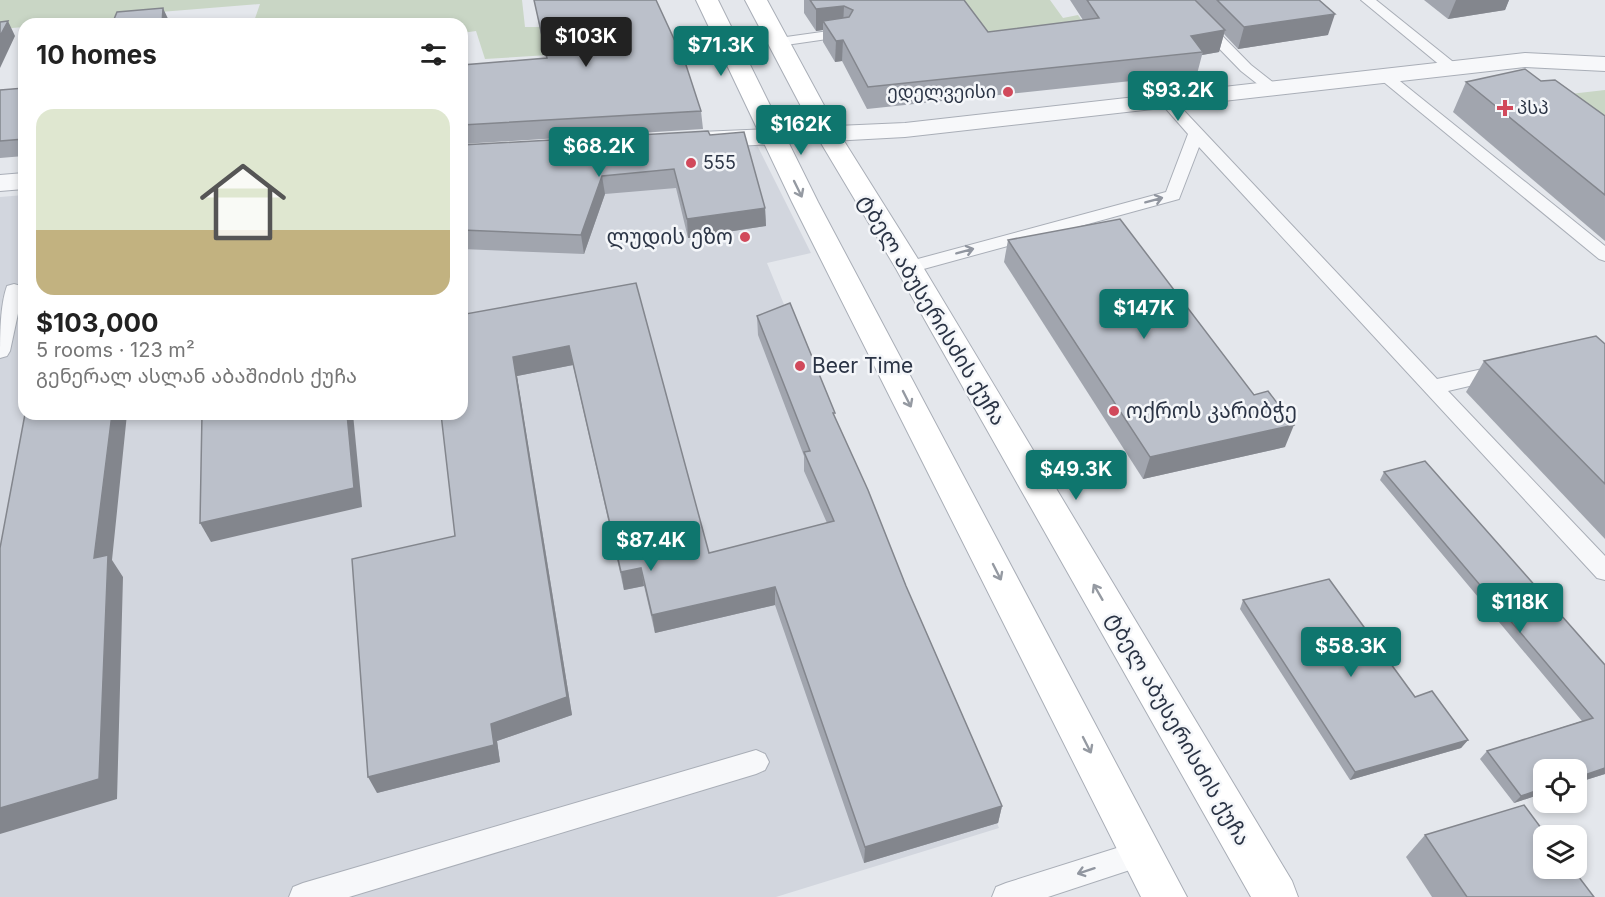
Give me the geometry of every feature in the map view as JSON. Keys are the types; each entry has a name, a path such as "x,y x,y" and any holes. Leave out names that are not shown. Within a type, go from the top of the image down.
{"main road":[{"path":"707,0 772,136 1165,897"},
{"name":"ტბელ აბუსერისძის ქუჩა","path":"756,0 827,133 909,267 1276,897"}],"street":[{"path":"682,141 905,130 1525,60 1601,45"},
{"path":"1525,60 1605,64"},
{"path":"0,183 18,182"}],"lane":[{"path":"1179,0 1246,68 1274,90"},
{"path":"1368,0 1452,68"},
{"path":"779,42 843,33"},
{"path":"1385,76 1605,255"},
{"path":"1168,102 1605,571"},
{"path":"909,267 1173,195 1196,134"},
{"path":"0,351 14,290"},
{"path":"1434,387 1525,367"},
{"path":"303,897 756,762"},
{"path":"1006,897 1142,853"}],"shaded area":[{"path":"757,145 811,253 767,263 999,828 776,897 0,897 0,197 18,196 18,420 468,420 468,163"}],"green space":[{"path":"0,0 522,0 525,27 555,27 549,55 485,59 476,31 468,32 468,18 255,18 260,4 123,15 119,18 18,18 18,28 0,29"},
{"path":"923,0 1050,0 1063,18 1078,15 1087,28 931,46"},
{"path":"1605,90 1605,120 1544,97"}],"building":[{"path":"534,0 656,0 686,65 701,111 468,125 468,65 547,58"},
{"path":"810,0 964,0 988,32 1099,18 1087,0 1195,0 1225,30 1191,36 1203,52 868,87 843,40 836,41 823,21 849,17 853,10 844,6 816,9"},
{"path":"1217,0 1319,0 1335,14 1244,27"},
{"path":"163,8 162,18 114,18 117,12"},
{"path":"8,21 0,36 0,22"},
{"path":"1525,69 1541,81 1555,80 1605,116 1605,195 1466,82"},
{"path":"18,88 18,140 0,141 0,90"},
{"path":"708,131 710,135 744,132 765,208 687,219 674,169 602,176 581,235 468,230 468,145"},
{"path":"1120,219 1254,395 1268,391 1294,425 1150,457 1008,240"},
{"path":"636,283 709,553 834,521 804,452 810,451 757,316 790,303 835,413 833,413 1002,806 865,847 775,587 652,615 641,568 621,572 569,346 513,357 567,697 491,724 494,745 368,777 352,559 455,536 442,420 468,420 468,314"},
{"path":"1596,336 1605,344 1605,484 1484,361"},
{"path":"24,420 111,420 94,558 108,555 99,779 0,808 0,548"},
{"path":"202,420 348,420 354,488 200,523"},
{"path":"1425,461 1605,665 1605,768 1587,774 1587,759 1533,759 1533,792 1521,796 1487,751 1593,718 1384,472"},
{"path":"1329,579 1415,697 1432,691 1468,740 1355,772 1243,600"},
{"path":"1524,805 1539,825 1533,825 1533,879 1580,879 1594,897 1467,897 1425,835"}],"place":[{"name":"ედელვეისი","path":"1008,92"},
{"name":"პსპ","path":"1505,108"},
{"name":"555","path":"691,163"},
{"name":"ლუდის ეზო","path":"745,237"},
{"name":"Beer Time","path":"800,366"},
{"name":"ოქროს კარიბჭე","path":"1114,411"}]}
